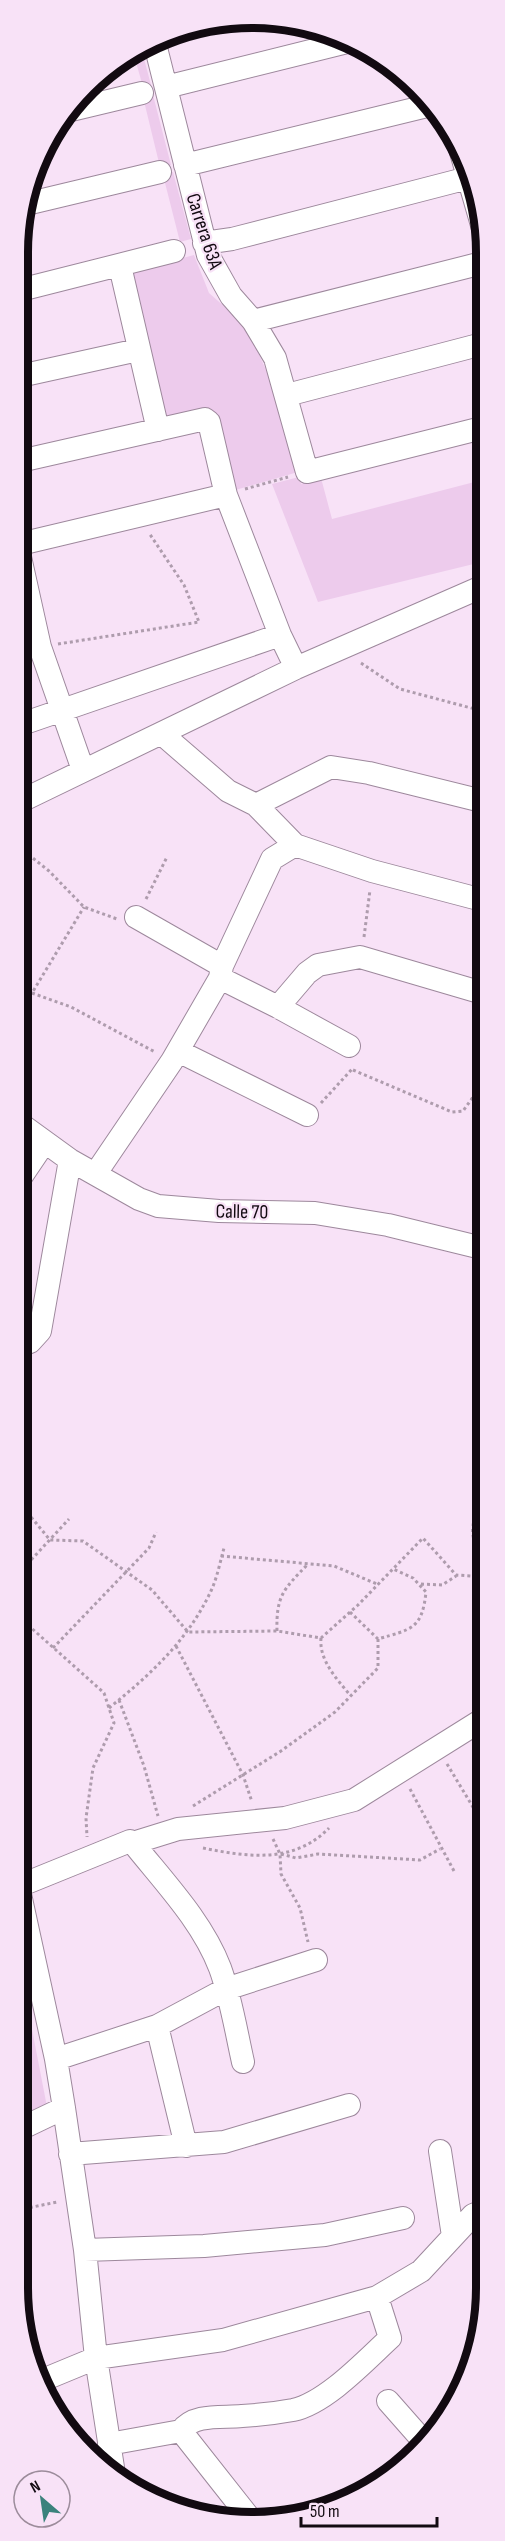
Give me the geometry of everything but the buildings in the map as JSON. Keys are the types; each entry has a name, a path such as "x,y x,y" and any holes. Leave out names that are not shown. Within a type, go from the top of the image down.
{"street":[{"path":"166,87 336,45"},
{"name":"Carrera 63A","path":"157,50 208,255 226,289 253,321 275,358 307,472"},
{"path":"82,107 142,93"},
{"path":"185,165 423,107"},
{"path":"35,202 160,172"},
{"path":"204,243 231,239 464,179"},
{"path":"28,288 174,251"},
{"path":"253,321 476,265"},
{"path":"120,266 158,430"},
{"path":"287,395 476,346"},
{"path":"28,374 138,350"},
{"path":"28,459 205,418 209,422 226,495 280,634 296,668"},
{"path":"307,472 476,430"},
{"path":"28,542 226,495"},
{"path":"28,798 296,668 476,589"},
{"path":"28,593 40,646 83,770"},
{"path":"28,722 280,634"},
{"path":"162,734 228,791 256,805 294,845 372,871 476,898"},
{"path":"256,805 331,767 369,773 476,800"},
{"path":"96,1173 175,1056 221,972 272,859 294,845"},
{"path":"136,917 278,1007 349,1046"},
{"path":"278,1007 307,973 318,965 360,957 476,991"},
{"path":"175,1056 307,1115"},
{"name":"Calle 70","path":"28,1130 70,1160 140,1199 158,1206 219,1211 315,1213 388,1225 476,1247"},
{"path":"28,1167 44,1143"},
{"path":"28,1343 40,1331 70,1160"},
{"path":"28,1882 130,1841 133,1843 178,1829 285,1818 354,1800 476,1724"},
{"path":"133,1843 172,1892 210,1947 226,1989 243,2062"},
{"path":"28,1928 64,2108 85,2250 96,2358 111,2462"},
{"path":"56,2059 157,2026 226,1989 316,1960"},
{"path":"157,2026 186,2146"},
{"path":"70,2154 224,2142 349,2105"},
{"path":"28,2125 64,2108"},
{"path":"440,2151 453,2236"},
{"path":"48,2378 96,2358 223,2340 377,2297 421,2271 476,2214"},
{"path":"85,2250 204,2246 325,2235 403,2218"},
{"path":"109,2444 181,2431 189,2424 206,2418 241,2417 295,2409 314,2401 390,2338 377,2297"},
{"path":"388,2401 420,2437"},
{"path":"181,2431 245,2512"}],"path":[{"path":"226,495 307,472"},
{"path":"40,646 199,622 184,585 138,517"},
{"path":"342,648 400,689 476,709"},
{"path":"28,854 49,871 84,907 115,919 136,917 167,857"},
{"path":"360,957 367,924 372,871"},
{"path":"28,995 32,993 84,907"},
{"path":"32,993 71,1007 175,1056"},
{"path":"307,1115 353,1070 353,1059 349,1046"},
{"path":"353,1070 452,1112 463,1112 476,1093"},
{"path":"28,1513 50,1540 83,1541 152,1590 188,1632"},
{"path":"476,1514 471,1527 476,1549"},
{"path":"28,1563 69,1519"},
{"path":"53,1647 149,1548 156,1532"},
{"path":"350,1695 320,1651 321,1638 423,1538 456,1575"},
{"path":"109,1708 150,1674 188,1632 211,1591 224,1548"},
{"path":"222,1556 334,1566 378,1584"},
{"path":"277,1631 277,1611 284,1589 308,1564"},
{"path":"378,1639 409,1630 424,1614 426,1592 413,1578 393,1569"},
{"path":"419,1584 442,1585 456,1575 476,1576"},
{"path":"188,1809 243,1775 335,1712 378,1668 378,1639 350,1612"},
{"path":"28,1625 104,1693 114,1723 93,1768 86,1818 88,1858"},
{"path":"188,1632 277,1631 321,1638"},
{"path":"176,1646 243,1775 249,1797 280,1854 281,1874 300,1908 306,1935 316,1960"},
{"path":"119,1700 144,1766 163,1834"},
{"path":"438,1748 476,1812"},
{"path":"401,1772 440,1849 454,1871"},
{"path":"280,1854 296,1858 318,1854 420,1860 440,1849"},
{"path":"28,2208 77,2200"}],"shaded area":[{"path":"144,57 151,85 143,87 136,62"},
{"path":"153,95 171,165 160,167 143,97"},
{"path":"173,172 191,239 180,242 163,175"},
{"path":"194,255 209,293 234,315 253,341 270,379 298,472 232,491 202,411 163,417 127,273"},
{"path":"299,477 301,484 321,478 332,519 476,482 476,563 318,602 272,484"},
{"path":"28,2009 48,2112 28,2121"}]}
